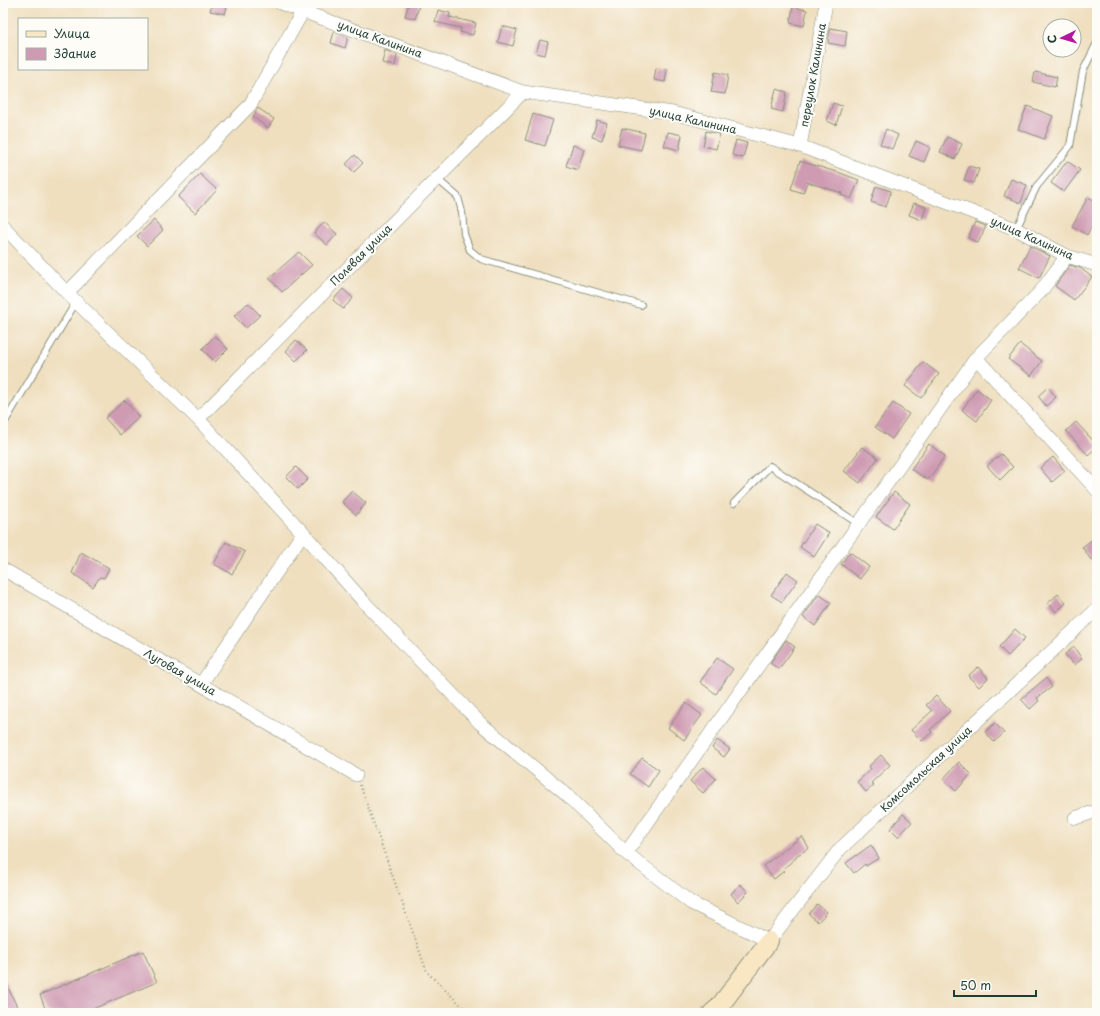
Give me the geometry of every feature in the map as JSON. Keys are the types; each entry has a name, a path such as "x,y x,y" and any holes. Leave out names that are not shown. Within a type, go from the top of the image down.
{"street":[{"name":"улица Калинина","path":"280,3 523,92 673,113 800,146 1016,229 1068,256 1097,265"},
{"name":"переулок Калинина","path":"800,146 826,3"},
{"path":"71,298 250,106 303,11"},
{"name":"Полевая улица","path":"198,419 523,92"},
{"path":"3,226 71,298 198,419 363,601 480,723 568,796 626,854 691,903 769,941 719,1007 712,1013"},
{"path":"626,854 976,358 1041,291 1068,256"},
{"path":"976,358 1097,490"},
{"path":"201,684 302,533"},
{"name":"Луговая улица","path":"3,569 356,775"},
{"name":"Комсомольская улица","path":"769,941 840,849 1097,609"},
{"path":"1076,818 1097,811"}],"lane":[{"path":"1016,229 1037,186 1070,146 1083,71 1097,43"},
{"path":"437,179 458,198 462,212 464,234 470,250 481,259 641,305"},
{"path":"3,425 71,298"},
{"path":"734,503 770,466 859,524"}],"path":[{"path":"356,775 427,972 468,1013"}],"building":[{"path":"212,3 228,3 225,14 210,11"},
{"path":"409,3 420,3 415,19 405,16"},
{"path":"793,7 807,10 804,26 790,23"},
{"path":"438,10 450,13 449,17 476,23 473,35 460,32 461,28 435,22"},
{"path":"502,26 517,30 513,46 498,42"},
{"path":"830,28 847,31 845,46 828,43"},
{"path":"334,32 348,37 345,48 331,43"},
{"path":"540,40 548,42 545,55 536,53"},
{"path":"385,50 397,55 395,66 382,63"},
{"path":"656,68 667,69 665,82 654,80"},
{"path":"715,72 728,75 725,94 711,92"},
{"path":"1035,72 1057,77 1055,87 1033,82"},
{"path":"776,89 787,92 783,112 771,109"},
{"path":"833,103 842,106 836,125 827,121"},
{"path":"1027,106 1053,116 1044,139 1018,129"},
{"path":"258,108 274,119 268,128 253,117"},
{"path":"533,114 553,120 545,146 525,140"},
{"path":"597,120 607,123 602,140 592,137"},
{"path":"622,128 645,133 641,150 618,145"},
{"path":"886,129 898,135 892,149 880,144"},
{"path":"706,131 720,134 716,149 703,146"},
{"path":"668,132 682,135 679,150 664,146"},
{"path":"947,137 962,144 955,159 940,152"},
{"path":"736,140 747,143 743,158 732,155"},
{"path":"916,141 930,147 924,162 909,156"},
{"path":"573,145 584,149 578,170 566,166"},
{"path":"355,155 363,163 354,172 346,164"},
{"path":"800,161 859,180 851,199 841,195 842,193 807,182 803,193 791,189"},
{"path":"1067,161 1080,170 1064,192 1051,183"},
{"path":"969,166 979,169 974,183 964,180"},
{"path":"200,174 217,190 195,213 178,197"},
{"path":"1011,179 1027,185 1021,203 1004,196"},
{"path":"876,186 891,191 886,207 871,202"},
{"path":"1088,197 1097,202 1097,216 1087,235 1072,226"},
{"path":"914,203 926,207 922,220 909,215"},
{"path":"154,220 163,230 147,246 137,236"},
{"path":"324,222 337,234 327,245 314,233"},
{"path":"975,222 986,226 978,243 968,238"},
{"path":"1030,246 1050,256 1039,278 1019,268"},
{"path":"299,252 312,265 282,292 269,278"},
{"path":"1070,265 1080,268 1092,277 1074,300 1055,286"},
{"path":"343,289 353,298 343,309 333,300"},
{"path":"248,303 260,315 246,328 234,316"},
{"path":"215,336 228,349 215,362 202,349"},
{"path":"296,340 307,350 296,361 286,351"},
{"path":"1020,344 1042,361 1031,376 1008,359"},
{"path":"923,362 939,374 921,398 905,386"},
{"path":"1048,387 1056,397 1046,406 1038,396"},
{"path":"977,389 991,400 977,421 962,410"},
{"path":"125,400 139,417 120,435 105,418"},
{"path":"893,403 909,414 892,439 875,427"},
{"path":"1076,422 1097,445 1097,447 1088,455 1066,431"},
{"path":"929,444 945,456 928,480 911,469"},
{"path":"862,447 878,458 860,483 844,471"},
{"path":"1001,454 1013,467 1000,480 987,466"},
{"path":"1053,457 1065,471 1052,482 1040,468"},
{"path":"296,467 308,479 298,489 286,477"},
{"path":"352,491 366,503 356,515 342,502"},
{"path":"894,492 910,504 893,529 876,517"},
{"path":"815,524 829,533 814,557 800,547"},
{"path":"1093,539 1097,545 1097,556 1091,560 1082,547"},
{"path":"226,542 245,552 232,574 214,564"},
{"path":"81,552 109,568 104,578 100,577 93,587 72,573"},
{"path":"850,552 869,567 860,579 841,564"},
{"path":"787,572 798,580 782,602 771,595"},
{"path":"819,594 831,603 815,626 803,617"},
{"path":"1058,594 1066,603 1056,612 1048,603"},
{"path":"1015,629 1025,638 1008,656 999,647"},
{"path":"786,640 795,647 779,669 770,663"},
{"path":"1074,647 1082,659 1074,665 1065,654"},
{"path":"717,658 733,669 716,694 700,682"},
{"path":"978,667 988,678 979,687 968,676"},
{"path":"1046,678 1052,687 1037,698 1039,701 1030,709 1021,699"},
{"path":"936,696 950,711 930,730 932,732 922,741 911,730 932,711 926,705"},
{"path":"686,703 702,715 684,740 668,728"},
{"path":"995,723 1004,733 994,742 985,732"},
{"path":"717,740 730,749 724,757 712,748"},
{"path":"881,755 890,765 871,783 874,785 866,792 857,782 871,769 869,766"},
{"path":"642,758 659,770 648,787 630,774"},
{"path":"959,762 971,774 956,791 943,779"},
{"path":"703,767 716,779 703,793 690,781"},
{"path":"903,814 912,822 898,837 890,829"},
{"path":"802,836 809,848 796,856 797,857 783,869 784,871 774,879 763,866"},
{"path":"871,845 879,858 866,866 865,864 854,873 846,863"},
{"path":"740,884 748,892 738,902 731,894"},
{"path":"817,904 827,912 818,922 809,914"},
{"path":"143,951 157,982 83,1013 47,1013 40,995"},
{"path":"3,977 20,1013 3,1013"}]}
